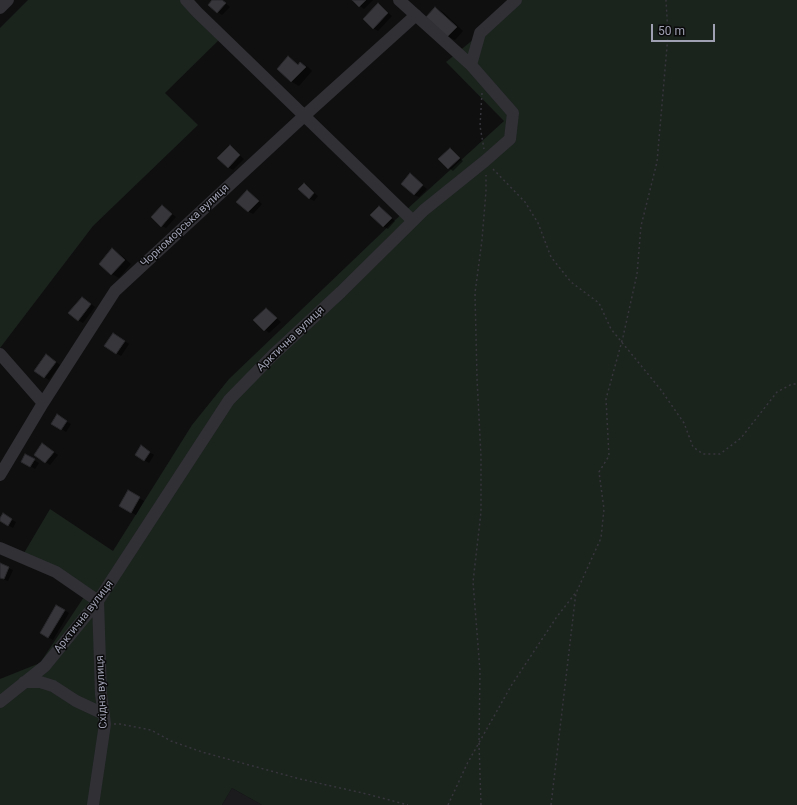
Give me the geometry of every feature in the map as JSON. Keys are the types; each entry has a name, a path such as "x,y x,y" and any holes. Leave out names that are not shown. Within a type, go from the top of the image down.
{"lane":[{"path":"0,8 8,0"},
{"path":"186,0 413,221"},
{"name":"Арктична вулиця","path":"3,700 45,666 98,601 229,400 273,355 341,292 424,210 485,161 510,138 513,113 471,65 399,0"},
{"path":"471,65 480,33 516,0"},
{"name":"Чорноморська вулиця","path":"0,475 43,403 115,291 304,116 416,15"},
{"path":"0,354 43,403"},
{"path":"0,548 56,572 98,601"},
{"name":"Східна вулиця","path":"93,805 105,719 101,694 98,601"},
{"path":"24,682 40,682 54,686 105,719"},
{"path":"0,711 3,700"}],"path":[{"path":"448,805 467,764 511,686 556,618 577,591 600,538 604,509 599,472 609,456 606,399 637,274 641,226 656,162 668,36 666,0"},
{"path":"481,805 479,743 480,672 473,582 481,512 482,457 477,378 475,293 483,233 486,192 485,161 480,126 482,77"},
{"path":"485,161 525,202 538,223 551,257 571,282 599,303 611,329 661,390 684,422 693,447 703,454 720,454 741,438 777,392 792,384 797,384"},
{"path":"550,805 577,591"},
{"path":"105,719 120,724 151,730 171,741 202,752 300,779 408,805"}],"shaded area":[{"path":"28,0 192,0 226,33 165,93 198,125 93,226 0,348 0,28"},
{"path":"521,0 797,0 797,805 262,805 232,788 222,805 0,805 0,679 40,663 84,597 24,553 50,509 113,551 192,425 229,379 394,221 504,121 446,62"},
{"path":"232,788 262,805 222,805"}],"building":[{"path":"212,0 222,0 226,3 217,13 208,5"},
{"path":"352,0 366,0 359,7"},
{"path":"378,3 388,13 373,29 363,19"},
{"path":"435,7 457,27 447,37 426,17"},
{"path":"288,56 298,65 300,62 306,67 291,82 277,69"},
{"path":"230,145 240,155 228,168 217,158"},
{"path":"450,148 460,158 448,169 438,159"},
{"path":"410,173 423,185 414,195 401,184"},
{"path":"304,183 314,193 309,199 298,189"},
{"path":"247,190 259,201 248,212 236,202"},
{"path":"162,205 172,214 161,227 151,217"},
{"path":"379,206 392,218 383,227 370,215"},
{"path":"112,248 125,260 111,275 99,264"},
{"path":"82,297 91,304 78,321 68,313"},
{"path":"266,308 277,318 264,331 253,320"},
{"path":"113,333 125,341 116,354 104,346"},
{"path":"46,354 56,362 44,378 34,371"},
{"path":"57,414 67,421 61,430 51,424"},
{"path":"42,443 54,452 45,463 34,455"},
{"path":"141,445 150,452 144,461 135,455"},
{"path":"25,454 35,459 30,467 21,462"},
{"path":"128,490 140,497 131,513 119,506"},
{"path":"3,513 12,519 8,526 0,521"},
{"path":"0,563 9,567 4,579 0,578"},
{"path":"56,605 65,610 48,638 40,633"}]}
